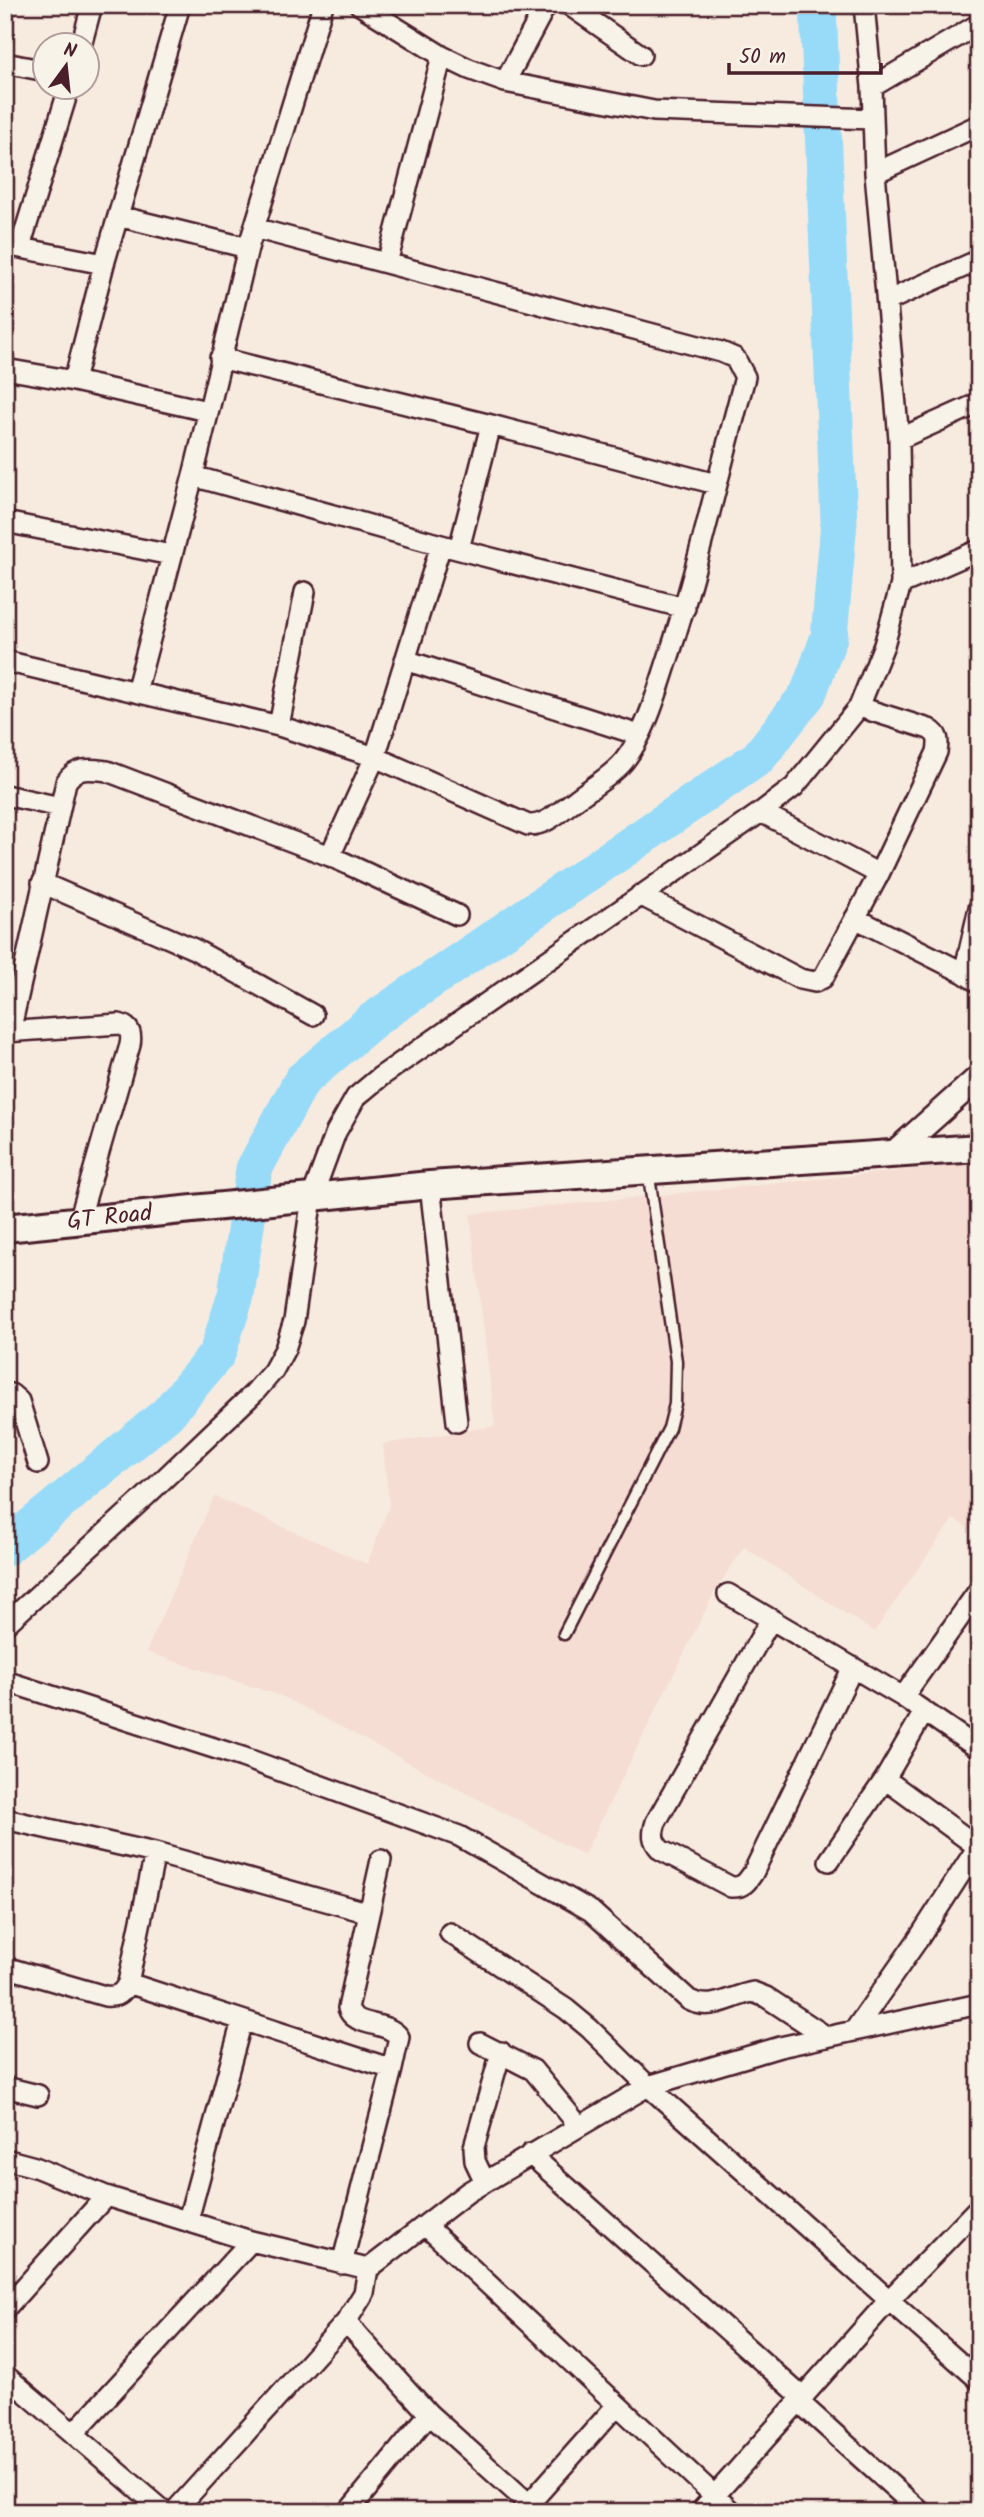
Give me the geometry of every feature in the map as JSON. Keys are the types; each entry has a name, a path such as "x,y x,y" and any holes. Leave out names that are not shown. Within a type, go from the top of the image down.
{"main road":[{"name":"GT Road","path":"5,1228 430,1185 979,1148"}],"street":[{"path":"85,32 92,5"},
{"path":"74,381 104,264 180,5"},
{"path":"136,692 193,476 248,248 323,5"},
{"path":"360,5 442,56 505,82 654,111 873,119"},
{"path":"505,82 546,5"},
{"path":"569,5 641,55"},
{"path":"5,1625 145,1497 254,1393 273,1371 285,1349 293,1321 302,1198 356,1097 380,1077 794,787 859,707 884,645 901,584 899,439 875,173 872,87 864,5"},
{"path":"872,87 979,24"},
{"path":"387,263 442,56"},
{"path":"5,63 32,68"},
{"path":"64,102 13,246 104,264"},
{"path":"875,173 979,125"},
{"path":"118,216 248,248"},
{"path":"5,662 279,726 375,757 528,825 548,820 608,775 624,761 639,735 658,691 685,608 745,377 735,358 721,352 254,228"},
{"path":"887,301 979,260"},
{"path":"220,358 716,484"},
{"path":"5,369 74,381 207,411"},
{"path":"899,439 979,403"},
{"path":"330,856 375,757 405,660 450,547 491,425"},
{"path":"193,476 685,608"},
{"path":"5,522 171,555"},
{"path":"901,584 979,550"},
{"path":"279,726 305,592"},
{"path":"405,660 639,735"},
{"path":"640,895 808,982 823,978 879,874 937,752 939,741 936,733 929,729 859,707"},
{"path":"79,1221 130,1045 131,1032 126,1026 119,1024 8,1032 60,807 70,776 76,771 88,768 107,771 330,856 457,915"},
{"path":"5,795 60,807"},
{"path":"761,812 879,874"},
{"path":"43,883 194,949 313,1015"},
{"path":"855,918 972,978 979,908"},
{"path":"895,1152 979,1077"},
{"path":"430,1185 457,1422"},
{"path":"5,1393 11,1394 19,1401 38,1463"},
{"path":"728,1594 903,1697 979,1749"},
{"path":"903,1697 977,1597"},
{"path":"771,1619 656,1822 652,1834 655,1844 661,1850 731,1887 739,1888 746,1884 853,1667"},
{"path":"5,1681 243,1757 459,1836 592,1911 689,2000 699,2005 711,2005 753,1992 766,1997 827,2037"},
{"path":"830,1861 885,1779 925,1712"},
{"path":"854,2031 919,1938 978,1846 885,1779"},
{"path":"5,1819 155,1853 369,1913"},
{"path":"5,1968 105,1996 122,1993 128,1983 155,1853"},
{"path":"342,2264 398,2037 390,2028 355,2018 349,2014 348,2008 382,1860"},
{"path":"450,1933 566,2009 589,2028 648,2086 979,2380"},
{"path":"128,1983 392,2069"},
{"path":"174,2512 346,2322 364,2292 368,2269 468,2192 648,2086 780,2046 979,2004"},
{"path":"188,2220 242,2021"},
{"path":"480,2043 501,2052 539,2076 579,2126"},
{"path":"485,2182 475,2161 474,2147 501,2052"},
{"path":"5,2087 38,2095"},
{"path":"530,2154 921,2512"},
{"path":"5,2160 35,2167 106,2196 251,2241 368,2269"},
{"path":"5,2309 106,2196"},
{"path":"700,2512 890,2299 976,2214"},
{"path":"426,2226 732,2512"},
{"path":"74,2433 251,2241"},
{"path":"346,2322 429,2413 526,2508 617,2405"},
{"path":"5,2375 165,2512"},
{"path":"348,2512 429,2413"}],"lane":[{"path":"564,1634 670,1428 675,1404 676,1361 648,1170"}],"shaded area":[{"path":"979,1163 979,1534 953,1519 874,1632 744,1547 715,1591 584,1855 284,1697 146,1652 214,1496 367,1564 389,1506 383,1444 495,1426 470,1214"}],"waterway":[{"path":"5,1548 167,1414 217,1354 236,1295 254,1169 302,1080 373,1020 758,758 808,694 829,637 839,522 818,5"}]}
